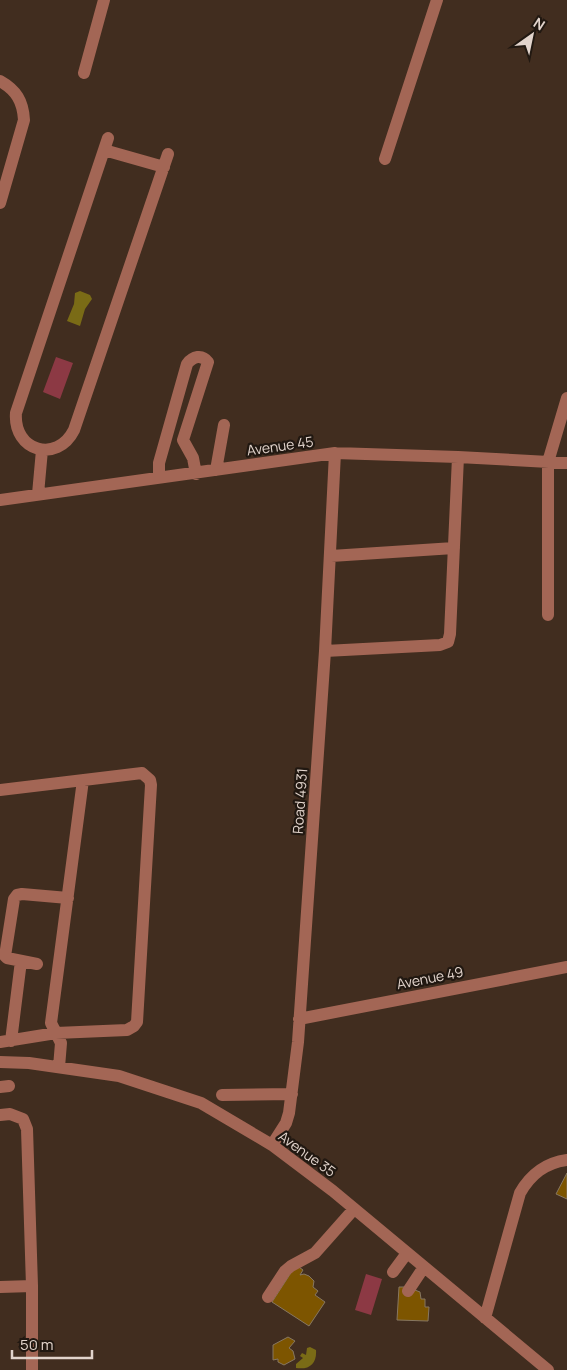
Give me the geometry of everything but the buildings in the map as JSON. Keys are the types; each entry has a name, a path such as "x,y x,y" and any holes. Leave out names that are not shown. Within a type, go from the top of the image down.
{"street":[{"path":"84,73 103,0"},
{"path":"386,159 437,0"},
{"path":"0,80 16,92 24,110 24,120 0,203"},
{"path":"164,167 106,144 16,413 16,421 21,437 34,447 42,450 58,447 71,437 74,430 164,167 168,154"},
{"path":"159,478 159,462 187,364 190,359 200,356 208,362 183,440 193,458 196,474"},
{"path":"548,615 548,462 567,398"},
{"path":"216,470 224,425"},
{"path":"164,442 183,440"},
{"path":"38,494 42,450"},
{"name":"Avenue 45","path":"0,500 336,453 567,463"},
{"name":"Road 4931","path":"272,1145 286,1123 292,1094 299,1019 325,651 336,453"},
{"path":"325,651 440,645 448,642 450,634 458,457"},
{"path":"331,556 454,548"},
{"path":"0,790 142,773 150,780 151,785 137,1022 127,1030 56,1033 6,1042 21,961"},
{"path":"59,1066 61,1043 52,1023 83,780"},
{"path":"37,964 7,958 5,954 14,899 17,895 22,894 68,898"},
{"name":"Avenue 49","path":"299,1019 567,967"},
{"name":"Avenue 35","path":"0,1062 59,1066 120,1076 201,1103 272,1145 354,1209 548,1370"},
{"path":"222,1095 292,1094"},
{"path":"0,1115 10,1114 23,1119 28,1129 32,1370"},
{"path":"485,1318 520,1193 526,1182 536,1172 547,1165 567,1160"},
{"path":"268,1297 285,1271 315,1253 354,1209"},
{"path":"393,1272 407,1253"},
{"path":"408,1290 424,1267"},
{"path":"0,1287 32,1286"}],"shaded area":[{"path":"80,291 90,295 92,299 85,309 80,326 67,321 74,304 75,293"},
{"path":"56,357 73,363 60,399 43,392"},
{"path":"366,1274 382,1279 371,1315 355,1310"},
{"path":"310,1347 316,1350 312,1365 305,1368 296,1368 296,1364 303,1358 300,1356 302,1353 306,1355 307,1348"}]}
